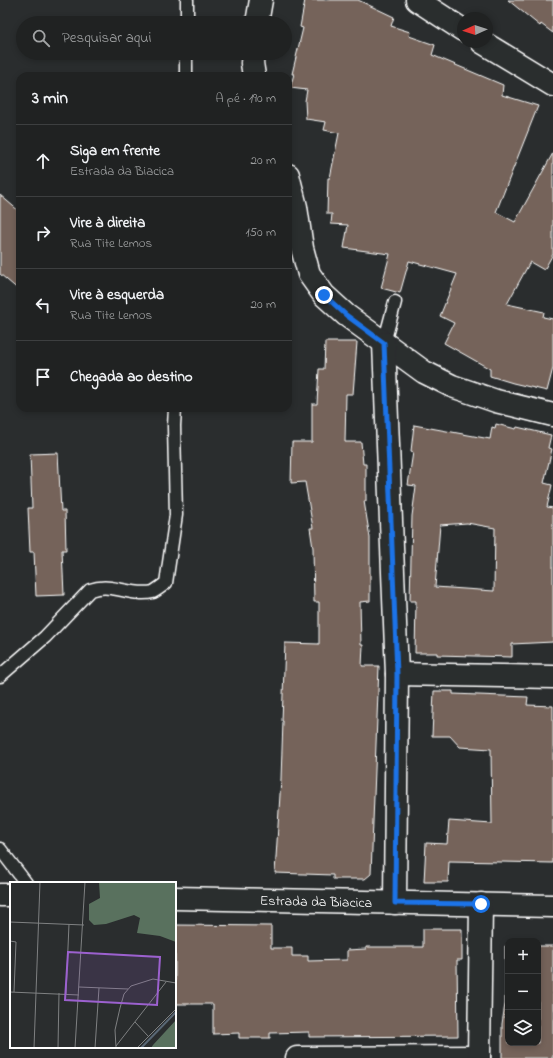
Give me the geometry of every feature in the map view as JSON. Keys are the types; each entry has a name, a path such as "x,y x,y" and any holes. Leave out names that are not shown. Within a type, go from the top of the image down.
{"street":[{"path":"258,16 261,0"},
{"path":"417,0 457,26"},
{"path":"492,48 553,85"},
{"path":"252,60 253,72"},
{"path":"292,191 302,248 309,274 324,295 346,315 424,372 452,386 496,401 553,415"},
{"path":"384,343 397,674 395,903"},
{"path":"397,674 553,677"},
{"name":"Estrada da Biacica","path":"176,898 553,906"},
{"path":"297,1058 479,1058 481,904"}],"lane":[{"path":"187,0 187,16"},
{"path":"186,60 186,72"},
{"path":"384,343 395,302"},
{"path":"0,676 45,637 90,590 106,586 140,593 154,591 166,583 176,515 175,412"},
{"path":"0,849 25,882"}],"building":[{"path":"305,0 358,0 394,17 391,26 410,32 409,36 435,45 432,55 503,85 502,95 538,106 496,212 515,222 553,153 553,254 544,270 530,262 507,304 544,312 543,317 553,319 553,368 547,391 490,376 490,369 444,343 454,323 440,316 457,274 409,261 400,293 381,288 390,254 344,248 348,225 331,224 332,214 327,214 328,178 330,178 339,133 324,130 326,122 306,119 305,101 307,90 292,88 294,74 292,74 303,28 300,27"},
{"path":"508,0 553,0 553,33 541,24 540,26"},
{"path":"0,195 16,209 16,288 0,274"},
{"path":"325,342 357,342 353,394 346,394 345,442 361,442 363,464 366,464 366,501 364,501 370,538 370,601 360,602 361,645 363,645 362,666 379,666 371,874 365,879 333,879 333,875 275,873 281,779 285,643 319,644 319,602 314,602 313,548 310,528 313,528 305,482 291,483 292,442 312,442 312,404 317,404 319,369 324,369"},
{"path":"496,424 551,435 548,448 552,449 544,483 552,485 547,507 553,508 553,642 512,644 512,657 415,653 416,601 410,601 412,516 416,486 408,485 413,452 411,451 414,425 490,439 492,427 495,428","holes":["467,523 495,528 494,591 435,587 440,525"]},
{"path":"58,453 61,511 65,511 66,550 62,550 64,595 36,596 34,552 30,552 28,508 32,508 30,454"},
{"path":"434,691 453,691 453,694 528,697 527,705 553,706 553,863 449,861 448,882 424,882 426,843 447,844 449,821 492,824 491,749 460,747 450,736 432,736"},
{"path":"176,925 271,926 271,948 292,948 292,956 308,956 308,961 347,960 347,950 366,949 366,947 423,947 423,929 462,929 462,960 457,960 458,1036 309,1037 309,1032 270,1033 270,1038 239,1038 239,1033 213,1034 213,1004 176,1004"},
{"path":"541,946 553,946 553,1058 502,1058 502,1024 505,1004 505,1046 541,1046"}],"route":[{"path":"324,295 346,315 384,343 397,674 395,903 481,904"}]}
